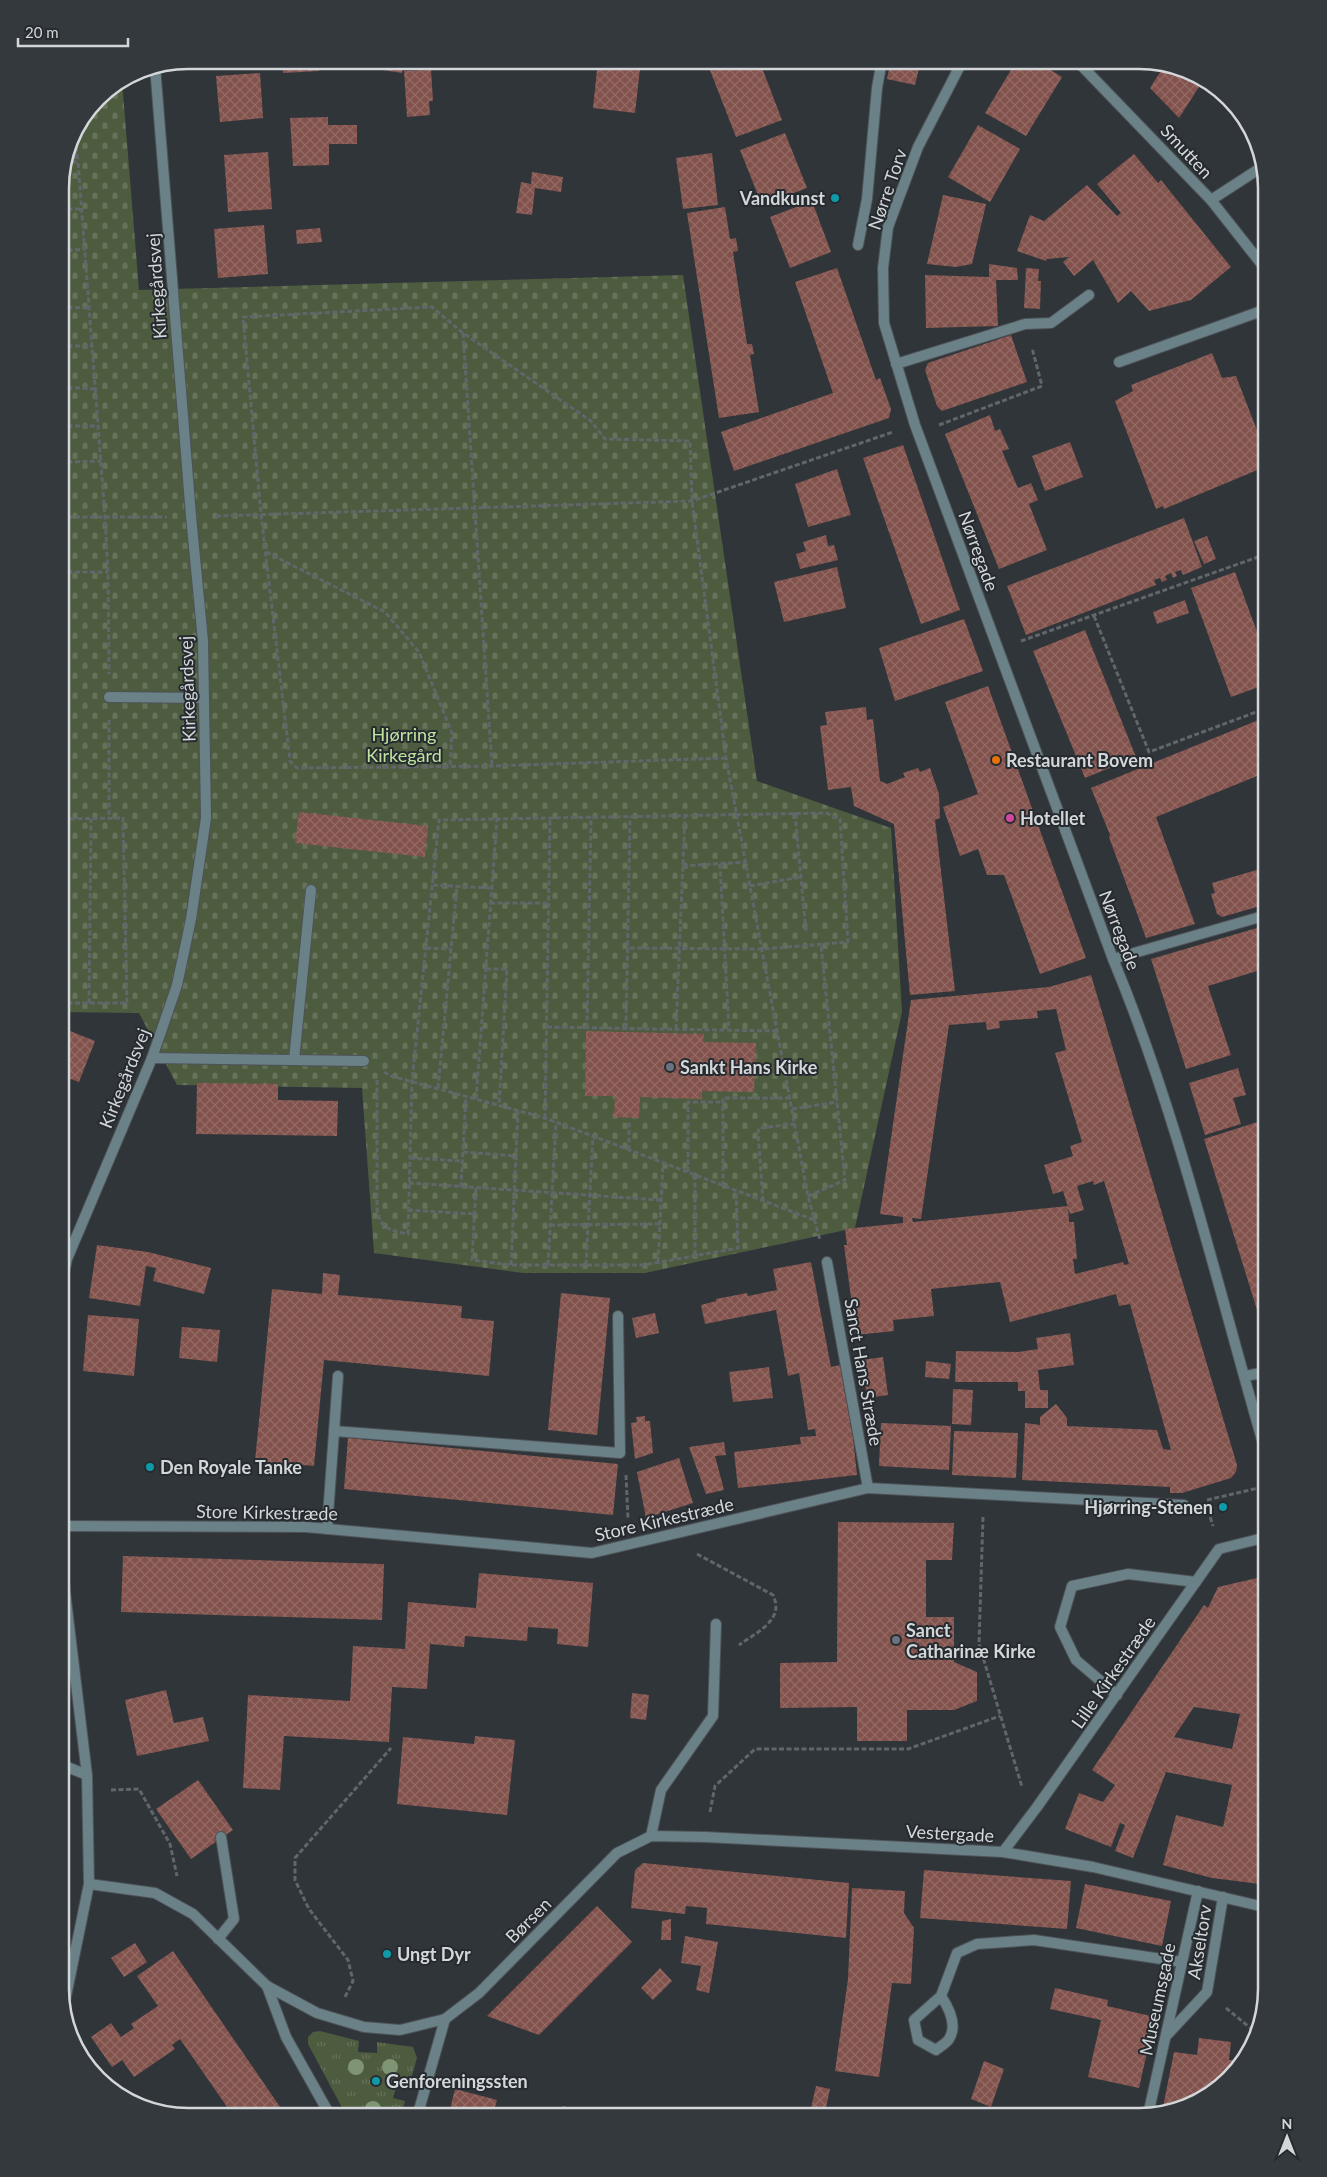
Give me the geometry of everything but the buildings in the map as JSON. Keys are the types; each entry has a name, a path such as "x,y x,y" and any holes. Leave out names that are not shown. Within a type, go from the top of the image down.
{"street":[{"name":"Nørre Torv","path":"858,245 867,199 880,69"},
{"name":"Nørre Torv","path":"916,429 884,323 883,268 888,228 918,147 958,69"},
{"name":"Smutten","path":"1085,69 1211,200 1258,260"},
{"name":"Kirkegårdsvej","path":"69,1254 152,1058 177,985 191,919 206,818 202,641 157,73"},
{"path":"1211,200 1257,170"},
{"path":"896,364 1025,324 1051,323 1089,295"},
{"path":"1119,362 1258,312"},
{"name":"Nørregade","path":"916,429 1113,959 1139,1021 1190,1181 1258,1424"},
{"path":"109,697 204,698"},
{"path":"294,1060 311,890"},
{"path":"1113,959 1258,918"},
{"path":"152,1058 364,1062"},
{"name":"Sanct Hans Stræde","path":"827,1262 868,1488"},
{"path":"334,1431 620,1453 618,1316"},
{"path":"1245,1376 1258,1374"},
{"path":"327,1529 338,1376"},
{"name":"Store Kirkestræde","path":"69,1526 306,1527 592,1553 868,1488 1184,1505"},
{"name":"Lille Kirkestræde","path":"1003,1852 1219,1549 1258,1539"},
{"path":"1116,1695 1076,1660 1060,1627 1072,1586 1128,1574 1196,1582"},
{"path":"651,1836 660,1790 713,1716 716,1624"},
{"path":"69,1625 87,1775 89,1884 69,1982"},
{"path":"69,1768 87,1775"},
{"name":"Vestergade","path":"634,1843 651,1836 705,1837 1003,1852 1093,1867 1258,1906"},
{"path":"218,1939 234,1919 221,1837"},
{"name":"Børsen","path":"89,1884 155,1893 193,1914 266,1986 317,2013 364,2027 400,2030 445,2018 479,1993 617,1853 634,1843"},
{"name":"Museumsgade","path":"1150,2107 1198,1890"},
{"name":"Akseltorv","path":"1166,2036 1207,1992 1223,1897"},
{"path":"941,1996 952,2013 952,2027 949,2039 936,2050 918,2040 914,2020 941,1996 956,1953 977,1944 1034,1940 1182,1962"},
{"name":"Børsen","path":"266,1986 286,2038 326,2108"},
{"path":"420,2108 445,2018"}],"path":[{"path":"76,148 106,517 109,818"},
{"path":"72,162 78,162"},
{"path":"69,209 82,209"},
{"path":"69,251 85,250"},
{"path":"726,758 492,766 296,768 290,761 261,514 243,318 432,307 462,333 591,421 605,439 690,440 692,500 726,758 808,1196 827,1262"},
{"path":"69,308 90,308"},
{"path":"69,517 191,516 692,500 916,429 1042,386 1025,324"},
{"path":"462,333 492,766"},
{"path":"69,346 92,346"},
{"path":"69,388 96,389"},
{"path":"69,426 98,426"},
{"path":"69,462 101,461"},
{"path":"266,552 385,612 414,645 419,652 452,733 450,766"},
{"path":"999,649 1258,557"},
{"path":"69,572 108,572"},
{"path":"1094,616 1149,752 1258,711"},
{"path":"795,814 806,931"},
{"path":"377,1068 378,1220 384,1226 394,1231 408,1234 412,1081 439,820 795,814 826,814 840,819 848,942 763,949 627,948"},
{"path":"626,1028 630,816"},
{"path":"676,1029 685,816"},
{"path":"587,1028 591,817"},
{"path":"69,819 123,818 127,1003 69,1003"},
{"path":"545,1118 550,818"},
{"path":"89,1003 91,819"},
{"path":"476,1099 496,819"},
{"path":"683,866 746,862"},
{"path":"720,864 729,1030"},
{"path":"750,886 801,877"},
{"path":"432,885 492,888"},
{"path":"438,1088 457,886"},
{"path":"490,903 549,903"},
{"path":"808,1196 845,1180 821,944"},
{"path":"426,948 451,949"},
{"path":"486,969 507,969 500,1106"},
{"path":"547,1027 778,1031"},
{"path":"364,1062 391,1076 545,1118 814,1220"},
{"path":"460,1187 466,1096"},
{"path":"723,1186 723,1098 790,1098"},
{"path":"688,1172 688,1102 723,1102"},
{"path":"792,1109 837,1102"},
{"path":"511,1265 518,1110"},
{"path":"548,1265 556,1122"},
{"path":"629,1122 629,1150"},
{"path":"763,1201 759,1128 795,1124"},
{"path":"586,1265 593,1136"},
{"path":"462,1152 516,1156"},
{"path":"410,1158 462,1161"},
{"path":"658,1262 663,1163"},
{"path":"695,1175 695,1257"},
{"path":"409,1183 661,1200"},
{"path":"476,1188 472,1260 511,1265 644,1265 738,1248 736,1191"},
{"path":"408,1210 475,1214"},
{"path":"550,1225 660,1224"},
{"path":"620,1453 626,1470 629,1545"},
{"path":"1206,1500 1258,1488"},
{"path":"984,1494 979,1644 1017,1775"},
{"path":"664,1536 773,1595 777,1605 776,1612 765,1627 714,1662"},
{"path":"705,1837 715,1786 755,1749 908,1749 1000,1716"},
{"path":"334,2018 353,1981 348,1960 309,1909 295,1880 295,1858 391,1748"},
{"path":"87,1791 139,1789 170,1844 184,1908"},
{"path":"1207,1992 1251,2030"}],"green space":[{"name":"Hjørring Kirkegård","path":"123,89 139,290 683,275 757,781 891,828 902,1012 855,1228 645,1273 523,1273 374,1253 362,1088 177,1085 139,1013 69,1012 69,180 73,157 85,128 98,109"},
{"path":"320,2031 359,2041 358,2052 377,2053 377,2042 413,2047 417,2058 410,2083 398,2081 393,2098 405,2101 403,2108 342,2108 308,2044 308,2037 313,2032"}],"place":[{"name":"Vandkunst","path":"835,198"},
{"name":"Restaurant Bovem","path":"996,760"},
{"name":"Hotellet","path":"1010,818"},
{"name":"Sankt Hans Kirke","path":"670,1067"},
{"name":"Den Royale Tanke","path":"150,1467"},
{"name":"Hjørring-Stenen","path":"1223,1507"},
{"name":"Sanct Catharinæ Kirke","path":"896,1640"},
{"name":"Ungt Dyr","path":"387,1954"},
{"name":"Genforeningssten","path":"376,2081"}]}
